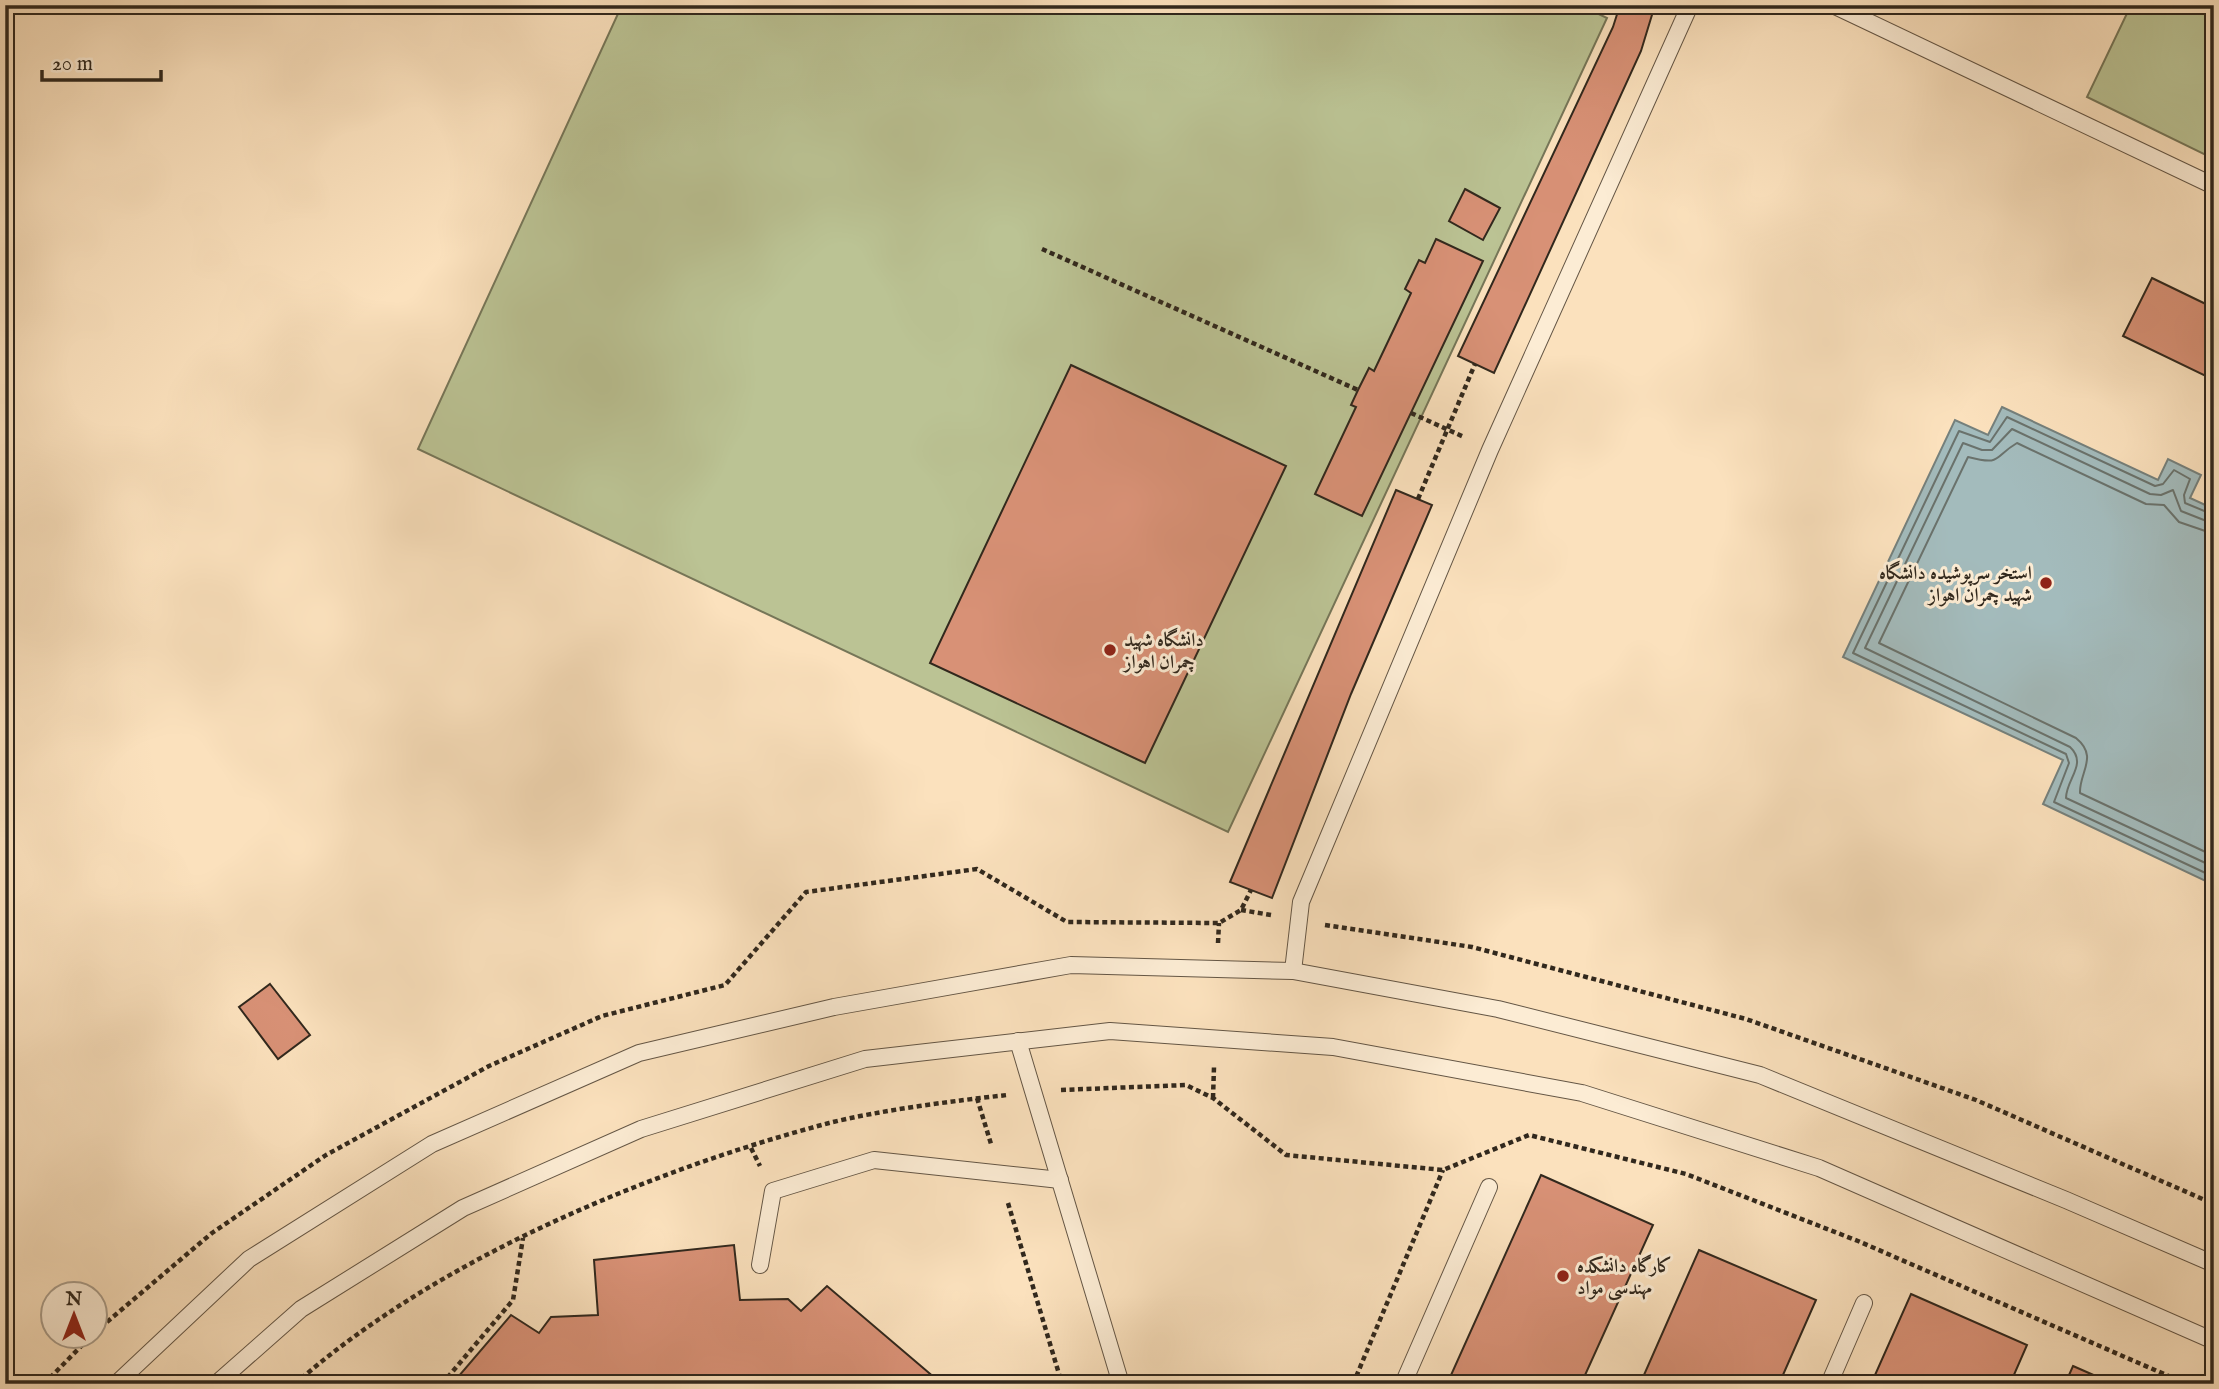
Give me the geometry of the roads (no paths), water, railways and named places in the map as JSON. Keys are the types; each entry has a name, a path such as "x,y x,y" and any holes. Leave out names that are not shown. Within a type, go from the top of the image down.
{"lane":[{"path":"1293,971 1301,902 1490,450 1690,5"},
{"path":"1833,5 2214,186"},
{"path":"116,1384 249,1259 432,1144 639,1053 834,1007 1071,965 1293,971 1497,1009 1760,1075 2066,1200 2214,1264"},
{"path":"216,1384 301,1309 463,1208 641,1129 865,1059 1111,1031 1333,1047 1582,1093 1819,1168 2214,1341"},
{"path":"1018,1041 1121,1384"},
{"path":"760,1265 774,1191 874,1160 1060,1180"},
{"path":"1403,1384 1489,1187"},
{"path":"1829,1384 1864,1303"}],"water":[{"name":"استخر سرپوشیده دانشگاه شهید چمران اهواز","path":"2002,407 2158,480 2168,459 2201,475 2190,498 2214,509 2214,885 2043,804 2063,760 1843,657 1955,420 1988,435"}],"place":[{"name":"استخر سرپوشیده دانشگاه شهید چمران اهواز","path":"2046,583"},
{"name":"دانشگاه شهید چمران اهواز","path":"1110,650"},
{"name":"کارگاه دانشکده مهندسی مواد","path":"1563,1276"}]}
